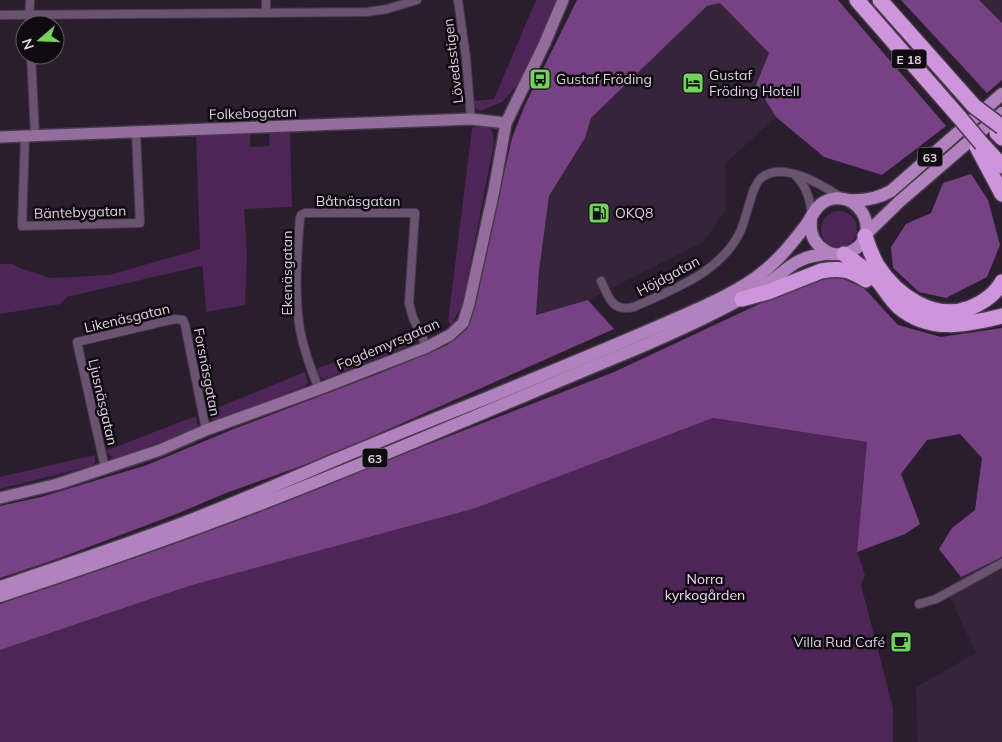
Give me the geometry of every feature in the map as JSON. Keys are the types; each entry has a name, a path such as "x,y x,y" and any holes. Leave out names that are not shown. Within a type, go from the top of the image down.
{"highway":[{"name":"E 18","path":"857,0 960,118 980,146 1002,166"},
{"name":"E 18","path":"880,0 1000,133"},
{"path":"980,146 1002,194"},
{"path":"865,235 874,259 887,278 901,292 921,306 933,310 954,312 965,310 987,299 1002,282"},
{"path":"838,254 870,273 899,307 924,321 936,324 961,325 1002,316"},
{"path":"742,299 768,292 821,271 838,269 850,271 859,276 893,301"}],"main road":[{"name":"63","path":"0,588 201,516 624,341 744,285 761,275 781,256 812,217 817,207 834,198 875,198 891,191 1002,94"},
{"name":"63","path":"0,596 177,535 335,475 661,338 742,299 795,262 809,257 838,254 856,248 862,243 865,235 887,213 1002,113"},
{"path":"846,199 856,204 862,210 867,226 865,235"},
{"path":"812,217 810,226 814,240 825,251 838,254"}],"street":[{"path":"29,14 30,0"},
{"path":"266,0 266,13"},
{"path":"0,15 367,12 387,9 417,0"},
{"name":"Lövedsstigen","path":"458,0 467,67 471,119"},
{"name":"Fogdemyrsgatan","path":"0,498 58,484 160,450 206,430 319,389 450,335 463,323 469,304 494,190 506,123 544,45 563,0"},
{"path":"30,136 31,65"},
{"name":"Folkebogatan","path":"0,137 471,119 506,123"},
{"name":"Bäntebygatan","path":"30,136 22,226 140,223 136,133"},
{"name":"Höjdgatan","path":"601,281 610,300 621,308 634,307 677,288 706,271 727,252 740,230 754,189 760,179 766,175 783,171 795,174 812,180 846,199"},
{"path":"795,174 808,193 812,217"},
{"name":"Båtnäsgatan","path":"301,215 306,213 415,213 409,304 427,346"},
{"name":"Ekenäsgatan","path":"301,215 297,304 300,332 308,361 319,389"},
{"name":"Likenäsgatan","path":"76,342 175,319 183,320"},
{"name":"Forsnäsgatan","path":"183,320 206,430"},
{"name":"Ljusnäsgatan","path":"76,342 105,468"},
{"path":"920,604 936,598 1002,563"}],"shaded area":[{"path":"577,0 838,0 946,126 882,175 824,157 776,117 756,85 769,53 720,3 707,6 591,118 585,138 549,196 539,271 536,315 588,300 614,329 326,457 226,493 179,513 54,560 0,578 0,506 41,497 147,465 447,345 464,331 472,316 512,138 524,107"},
{"path":"901,0 979,0 1002,23 1002,80 987,93"},
{"path":"979,0 1002,0 1002,23"},
{"path":"720,3 769,53 756,85 776,117 725,164 725,212 703,242 588,300 536,315 539,271 549,196 585,138 591,118 707,6"},
{"path":"971,174 988,200 1000,245 987,277 946,298 919,292 893,268 891,247 906,224 931,213 943,183"},
{"path":"837,276 864,288 898,325 941,337 1002,328 1002,557 961,577 939,549 952,528 975,510 982,458 960,434 927,440 901,474 920,524 905,534 857,552 867,442 713,418 476,508 189,586 0,650 0,604 254,512 614,372 802,284"},
{"path":"1002,557 1002,742 917,742 916,687 976,653 946,589 961,577"}],"green space":[{"path":"536,0 558,0 520,82 502,102 480,111 474,107 473,101 494,99"},
{"path":"482,125 492,131 494,143 462,306 451,325 448,321 472,128"},
{"path":"270,130 290,131 292,207 244,209 247,255 245,305 206,312 203,268 201,266 67,297 61,304 0,314 0,264 13,264 51,278 109,275 200,249 196,136 199,134 250,131 250,147 269,146"},
{"path":"839,211 846,212 852,216 856,222 856,236 852,242 846,246 839,247 832,246 826,242 822,236 821,229 822,222 826,216 832,212"},
{"path":"413,332 416,340 414,344 324,379 319,377 316,369"},
{"path":"305,372 308,382 305,386 217,421 211,419 207,412"},
{"path":"196,416 197,429 114,459 105,451"},
{"name":"Norra kyrkogården","path":"713,418 867,442 857,552 865,575 861,585 893,708 893,742 0,742 0,650 189,586 476,508"},
{"path":"95,455 95,462 91,466 0,489 0,477"}],"place":[{"name":"Gustaf Fröding","path":"540,79"},
{"name":"Gustaf Fröding Hotell","path":"693,83"},
{"name":"OKQ8","path":"599,213"},
{"name":"Villa Rud Café","path":"901,642"}]}
